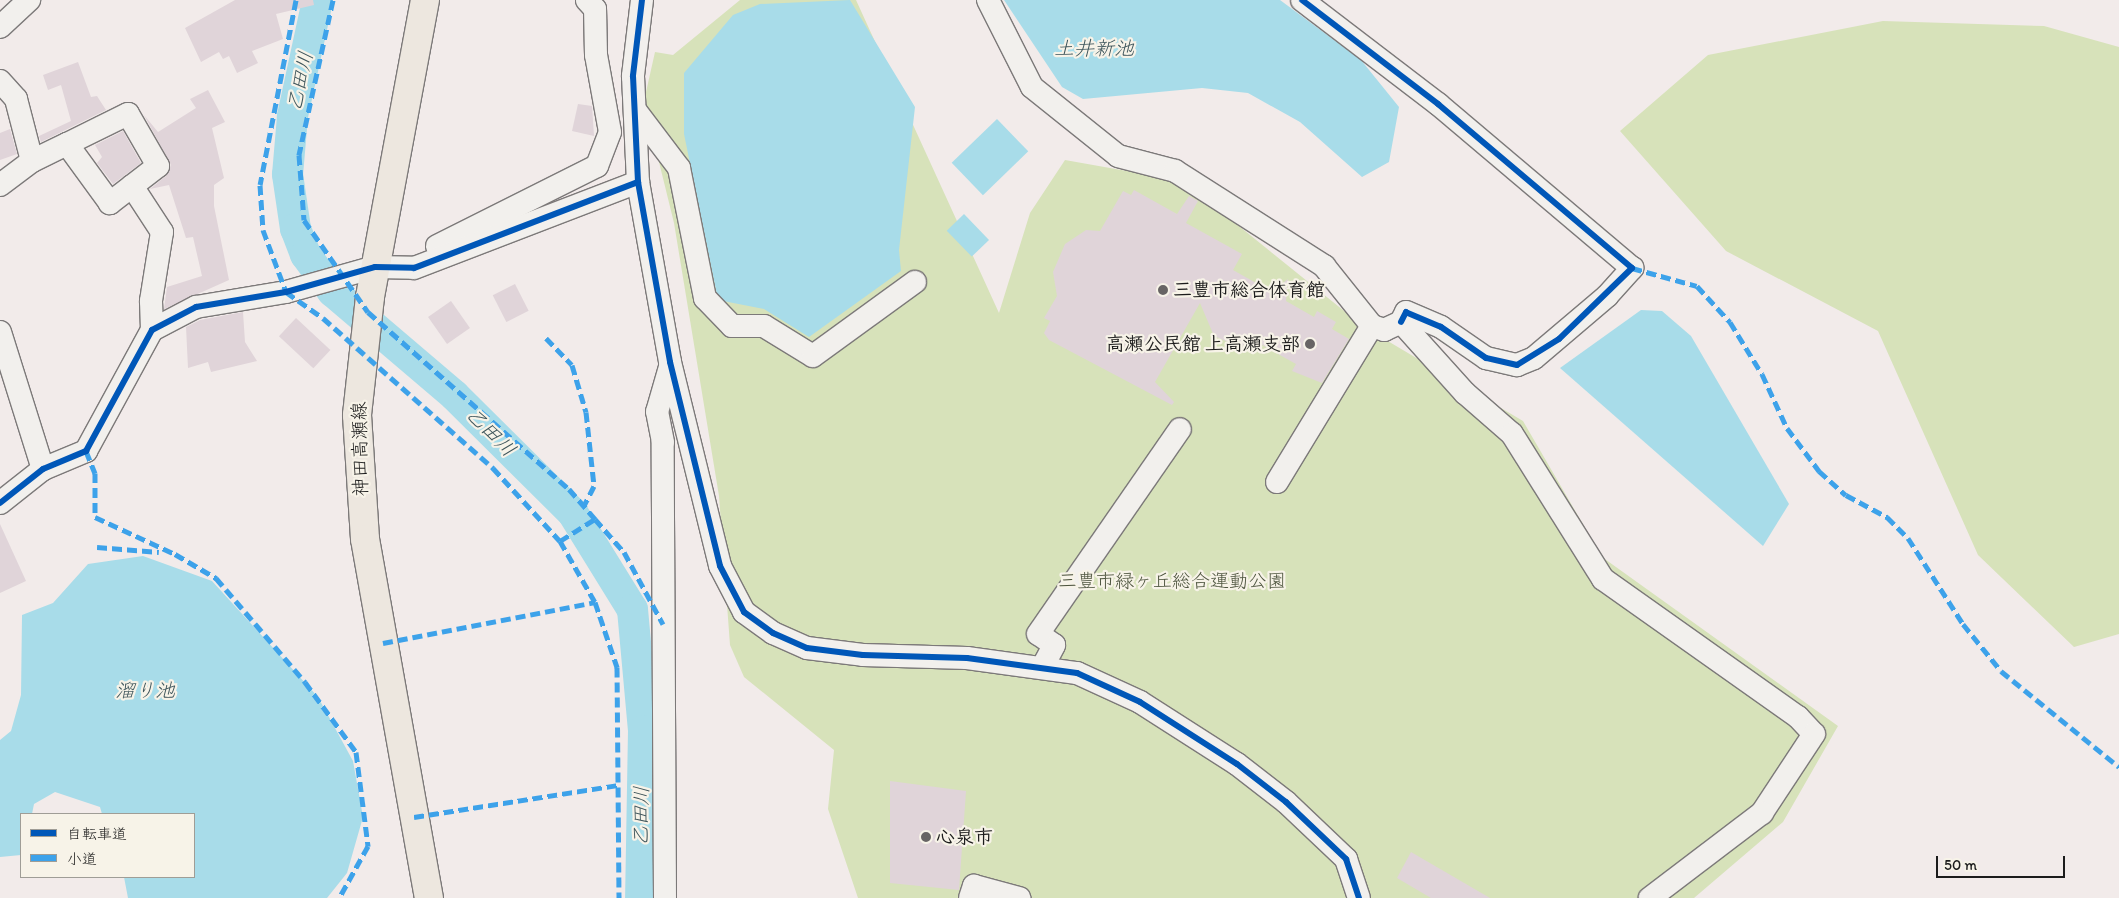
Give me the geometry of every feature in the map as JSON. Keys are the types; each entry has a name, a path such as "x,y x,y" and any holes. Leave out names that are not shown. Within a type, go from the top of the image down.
{"main road":[{"name":"神田高瀬線","path":"425,0 385,267 368,312 357,415 365,539 429,898"}],"street":[{"path":"0,27 30,0"},
{"path":"152,330 196,307 286,292 385,267 597,166 610,132 596,55 595,9 587,0"},
{"path":"642,0 636,43 635,110 638,182 670,362 720,566 744,612 773,633 807,648 863,655 967,658 1077,673 1140,702 1237,764 1346,859 1359,898"},
{"path":"988,0 1032,87 1118,156 1175,171 1324,266 1372,326 1384,330 1400,322 1406,312 1441,327 1486,358 1517,365 1559,339 1632,268 1438,104 1302,0"},
{"path":"0,81 16,99 32,161"},
{"path":"635,110 679,168 706,298 732,326 764,326 813,356 916,282"},
{"path":"0,185 32,161 128,114 158,166 110,203 67,144"},
{"path":"385,267 414,268 638,182"},
{"path":"0,503 43,469 86,451 152,330 150,301 162,232 132,186"},
{"path":"1400,322 1465,393 1512,434 1603,580 1798,717 1814,734 1762,813 1650,898"},
{"path":"1277,482 1372,326"},
{"path":"0,332 43,469"},
{"path":"665,898 663,442 657,412 670,362"},
{"path":"1042,668 1054,645 1038,634 1180,429"},
{"path":"970,898 974,886 1019,898"}],"green space":[{"name":"三豊市緑ヶ丘総合運動公園","path":"740,0 856,0 999,313 1030,213 1065,160 1183,181 1364,327 1523,421 1602,557 1838,726 1783,822 1694,898 858,898 828,809 834,750 744,677 730,645 719,496 674,223 644,101 655,52 673,55"},
{"path":"1883,21 2044,26 2119,47 2119,634 2074,647 1978,555 1878,331 1726,251 1620,131 1708,55"}],"water":[{"path":"850,0 915,107 899,250 901,271 809,337 764,309 718,300 684,134 684,73 733,15 760,4"},
{"name":"土井新池","path":"1004,0 1280,0 1361,60 1399,107 1389,162 1362,177 1300,122 1248,93 1202,88 1083,99 1062,87"},
{"path":"997,119 1028,151 983,195 952,163"},
{"path":"964,214 989,240 972,257 947,231"},
{"path":"1641,310 1662,311 1691,336 1789,504 1763,546 1560,368"},
{"name":"溜り池","path":"143,556 212,581 318,697 353,761 363,817 347,873 327,898 128,898 124,878 195,878 195,813 102,813 100,807 55,792 34,804 32,813 20,813 20,855 0,857 0,740 11,731 21,695 22,615 53,603 88,564"}],"building":[{"path":"235,0 313,0 314,5 276,14 283,39 252,51 258,63 237,73 229,56 223,59 219,52 201,62 185,28"},
{"path":"78,62 91,97 97,96 106,110 41,142 39,136 71,121 61,85 48,90 43,75"},
{"path":"208,90 225,122 212,128 224,178 214,185 214,206 229,280 164,309 167,287 202,276 193,237 186,238 169,185 150,189 166,176 171,165 144,115 158,132 196,108 190,99"},
{"path":"578,104 592,106 594,136 572,131"},
{"path":"10,129 17,154 0,160 0,133"},
{"path":"123,131 141,163 113,184 97,163 102,157 95,145"},
{"name":"三豊市総合体育館","path":"1134,190 1177,214 1189,196 1198,201 1186,223 1242,254 1233,270 1272,292 1288,279 1286,301 1314,317 1317,311 1336,322 1332,329 1349,339 1322,383 1292,371 1296,364 1248,337 1242,348 1214,336 1200,303 1155,382 1174,402 1172,405 1049,340 1044,333 1050,321 1044,318 1057,296 1053,272 1065,244 1086,230 1100,231 1123,191 1131,195"},
{"path":"515,284 529,311 506,322 493,295"},
{"path":"451,301 470,328 447,344 428,317"},
{"path":"243,312 245,342 257,361 211,372 208,362 188,368 186,327 200,320"},
{"path":"296,318 330,350 313,368 279,336"},
{"path":"0,524 26,581 0,593"},
{"name":"心泉市","path":"890,781 966,791 959,890 890,883"},
{"path":"1411,852 1490,898 1431,898 1397,878"}],"waterway":[{"name":"乙田川","path":"317,0 292,116 287,174 295,228 305,254 332,291 454,395 572,512 632,609 643,730 640,898"}],"marked path":[{"path":"296,0 260,185 263,230 286,292 323,318 493,468 560,541 595,602 617,667 619,898"},
{"path":"333,0 299,155 304,220 368,312 569,489 624,552 663,624"},
{"path":"1632,268 1697,286 1730,322 1762,374 1787,428 1819,471 1846,495 1887,517 1908,538 1963,624 2001,671 2119,767"},
{"path":"546,338 572,365 586,412 594,486 584,506"},
{"path":"86,451 95,473 95,517 175,554 216,578 305,682 356,752 368,846 339,898"},
{"path":"560,541 595,519"},
{"path":"97,547 159,552"},
{"path":"383,643 595,602"},
{"path":"414,817 618,785"}],"cycle path":[{"path":"642,0 633,76 638,182 670,362 720,566 744,612 773,633 807,648 863,655 967,658 1077,673 1140,702 1237,764 1286,802 1346,859 1359,898"},
{"path":"1302,0 1438,104 1632,268 1559,339 1517,365 1486,358 1441,327 1406,312 1401,322"},
{"path":"0,503 43,469 86,451 152,330 196,307 286,292 375,267 414,268 638,182"}],"place":[{"name":"三豊市総合体育館","path":"1163,290"},
{"name":"高瀬公民館 上高瀬支部","path":"1310,344"},
{"name":"心泉市","path":"926,837"}]}
